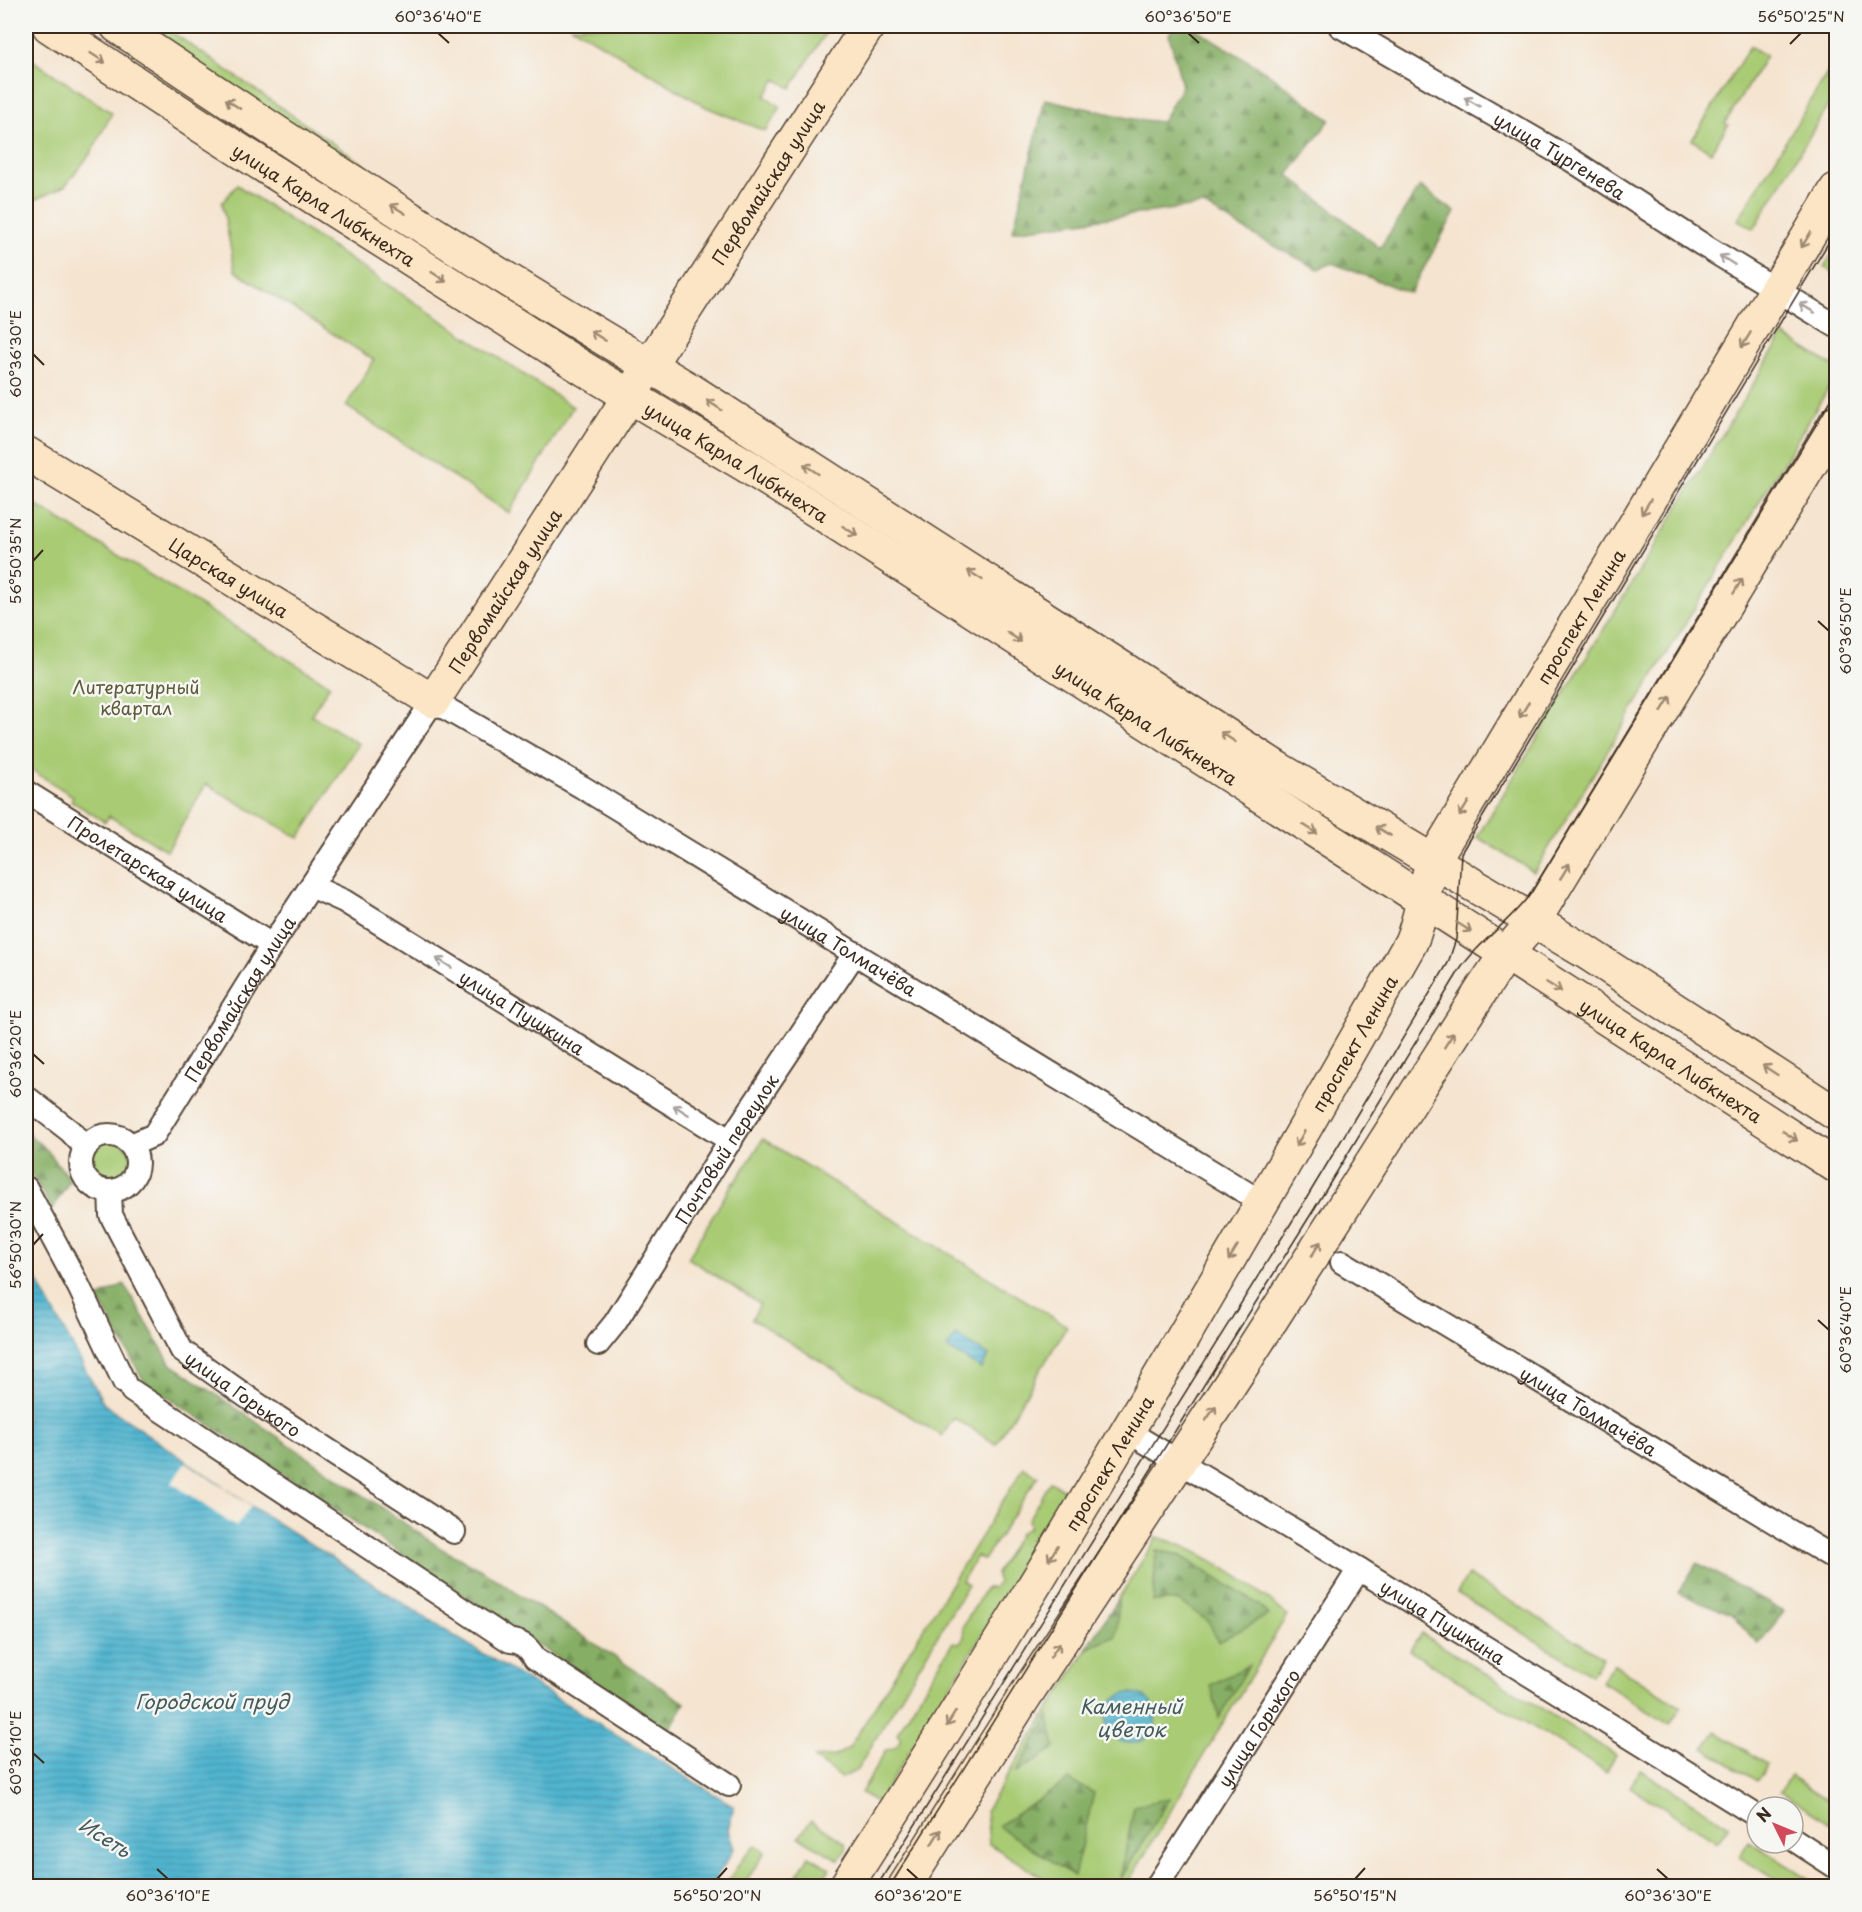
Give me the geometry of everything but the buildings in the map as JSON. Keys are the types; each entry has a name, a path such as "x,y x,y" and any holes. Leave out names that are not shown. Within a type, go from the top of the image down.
{"main road":[{"name":"улица Карла Либкнехта","path":"49,26 208,130 629,397 757,472 1836,1167"},
{"name":"улица Карла Либкнехта","path":"117,26 255,119 606,341 649,365 1277,768 1534,921"},
{"name":"Первомайская улица","path":"433,701 868,26"},
{"name":"проспект Ленина","path":"846,1887 1127,1431 1263,1203 1411,942 1422,917 1423,900 1433,861 1836,190"},
{"path":"905,1887 1017,1709 1240,1369 1506,954 1534,921 1836,422"},
{"name":"Царская улица","path":"26,453 433,701"},
{"path":"1534,921 1836,1114"}],"street":[{"name":"улица Тургенева","path":"1340,26 1573,161 1836,326"},
{"name":"Первомайская улица","path":"131,1145 154,1135 272,945 313,887 433,701"},
{"name":"улица Толмачёва","path":"433,701 855,953 1263,1203"},
{"name":"Пролетарская улица","path":"26,792 272,945"},
{"name":"улица Пушкина","path":"313,887 344,900 731,1141"},
{"name":"Почтовый переулок","path":"597,1344 615,1323 855,953"},
{"path":"26,1097 70,1131 85,1147"},
{"path":"108,1135 117,1136 131,1145 137,1162 136,1171 127,1185 110,1191 93,1187 82,1173 81,1155 85,1147 99,1136 108,1135"},
{"path":"26,1188 128,1386 510,1641 518,1641 529,1649 535,1658 729,1785"},
{"name":"улица Горького","path":"110,1191 111,1215 182,1351 260,1406 454,1532"},
{"name":"улица Толмачёва","path":"1342,1262 1836,1559"},
{"name":"улица Пушкина","path":"1127,1431 1359,1569 1745,1809"},
{"name":"улица Горького","path":"1157,1887 1359,1569"},
{"path":"1805,1847 1836,1867"}],"green space":[{"path":"137,26 163,26 412,198 405,207"},
{"path":"571,26 830,26 791,88 776,79 765,96 781,107 765,131 706,107"},
{"path":"1177,26 1191,26 1269,74 1330,120 1288,175 1380,248 1420,186 1455,212 1410,293 1332,263 1318,269 1204,205 1013,231 1045,99 1133,119 1162,122 1182,86 1169,34"},
{"path":"1750,46 1766,56 1725,123 1728,125 1711,152 1692,140"},
{"path":"26,56 112,113 91,153 65,186 29,203 26,201"},
{"path":"1834,62 1836,63 1836,92 1754,229 1738,220"},
{"path":"237,185 573,407 509,513 346,406 374,360 235,271 222,203"},
{"path":"1836,247 1836,275 1824,267"},
{"path":"1783,335 1836,368 1836,376 1534,872 1477,837"},
{"name":"Литературный квартал","path":"26,499 330,685 311,715 359,744 299,838 206,784 167,851 109,816 105,822 71,801 73,796 30,769 26,771"},
{"path":"26,1132 47,1150 70,1180 52,1209 26,1168"},
{"path":"109,1139 125,1146 132,1162 125,1178 109,1185 93,1178 86,1162 93,1146"},
{"path":"763,1139 1067,1326 996,1444 954,1418 942,1436 752,1319 760,1304 688,1258 733,1182 735,1183"},
{"path":"124,1284 170,1363 442,1549 485,1572 685,1703 668,1732 144,1381 98,1298"},
{"path":"1024,1467 1038,1476 984,1560 976,1556 962,1581 968,1585 857,1770 842,1778 814,1758 835,1756 849,1748"},
{"path":"1050,1481 1070,1494 880,1799 875,1801 861,1793 886,1750 898,1745 900,1737 897,1733 953,1642 959,1643 964,1637 963,1626 986,1588 993,1588 998,1583 996,1573 1020,1533 1030,1527 1028,1520"},
{"path":"1157,1537 1192,1550 1226,1569 1287,1615 1126,1886 1056,1886 989,1844 986,1810"},
{"path":"1156,1551 1178,1554 1259,1605 1268,1615 1218,1642 1209,1622 1179,1601 1153,1601"},
{"path":"1697,1563 1784,1612 1758,1644 1732,1614 1678,1593"},
{"path":"1468,1575 1603,1657 1592,1675 1457,1593"},
{"path":"1119,1598 1116,1636 1086,1649"},
{"path":"1421,1633 1616,1755 1606,1772 1410,1651"},
{"path":"1613,1664 1681,1707 1670,1725 1602,1682"},
{"path":"1249,1665 1219,1718 1211,1685"},
{"path":"1049,1716 1055,1748 1016,1773"},
{"path":"1715,1731 1767,1764 1757,1781 1704,1748"},
{"path":"1640,1770 1729,1825 1718,1842 1630,1787"},
{"path":"1790,1776 1836,1805 1836,1828 1805,1808 1805,1795 1785,1795 1780,1792"},
{"path":"1069,1780 1094,1793 1074,1876 998,1826"},
{"path":"1170,1798 1120,1880 1134,1806"},
{"path":"811,1820 845,1843 846,1849 839,1860 799,1837"},
{"path":"756,1845 765,1852 743,1886 725,1886 743,1858"},
{"path":"1745,1847 1745,1855 1771,1855 1820,1886 1787,1886 1739,1857"},
{"path":"809,1856 830,1868 819,1886 790,1886"}],"water":[{"name":"Городской пруд","path":"26,1260 104,1404 251,1506 459,1639 734,1806 728,1830 734,1849 711,1886 26,1886"},
{"path":"956,1335 989,1356 981,1369 947,1348"},
{"name":"Каменный цветок","path":"1131,1693 1140,1695 1151,1704 1156,1718 1154,1727 1145,1738 1131,1743 1122,1741 1111,1732 1106,1718 1108,1709 1117,1698"}],"pier":[{"path":"186,1462 251,1506 236,1527 172,1483"}],"tram line":[{"path":"877,1886 1303,1204 1448,963 1456,939 1461,853 1836,230"},
{"path":"890,1886 1313,1211 1459,971 1531,893 1836,392"}],"water label":[{"name":"Исеть","path":"105,1837"}]}
